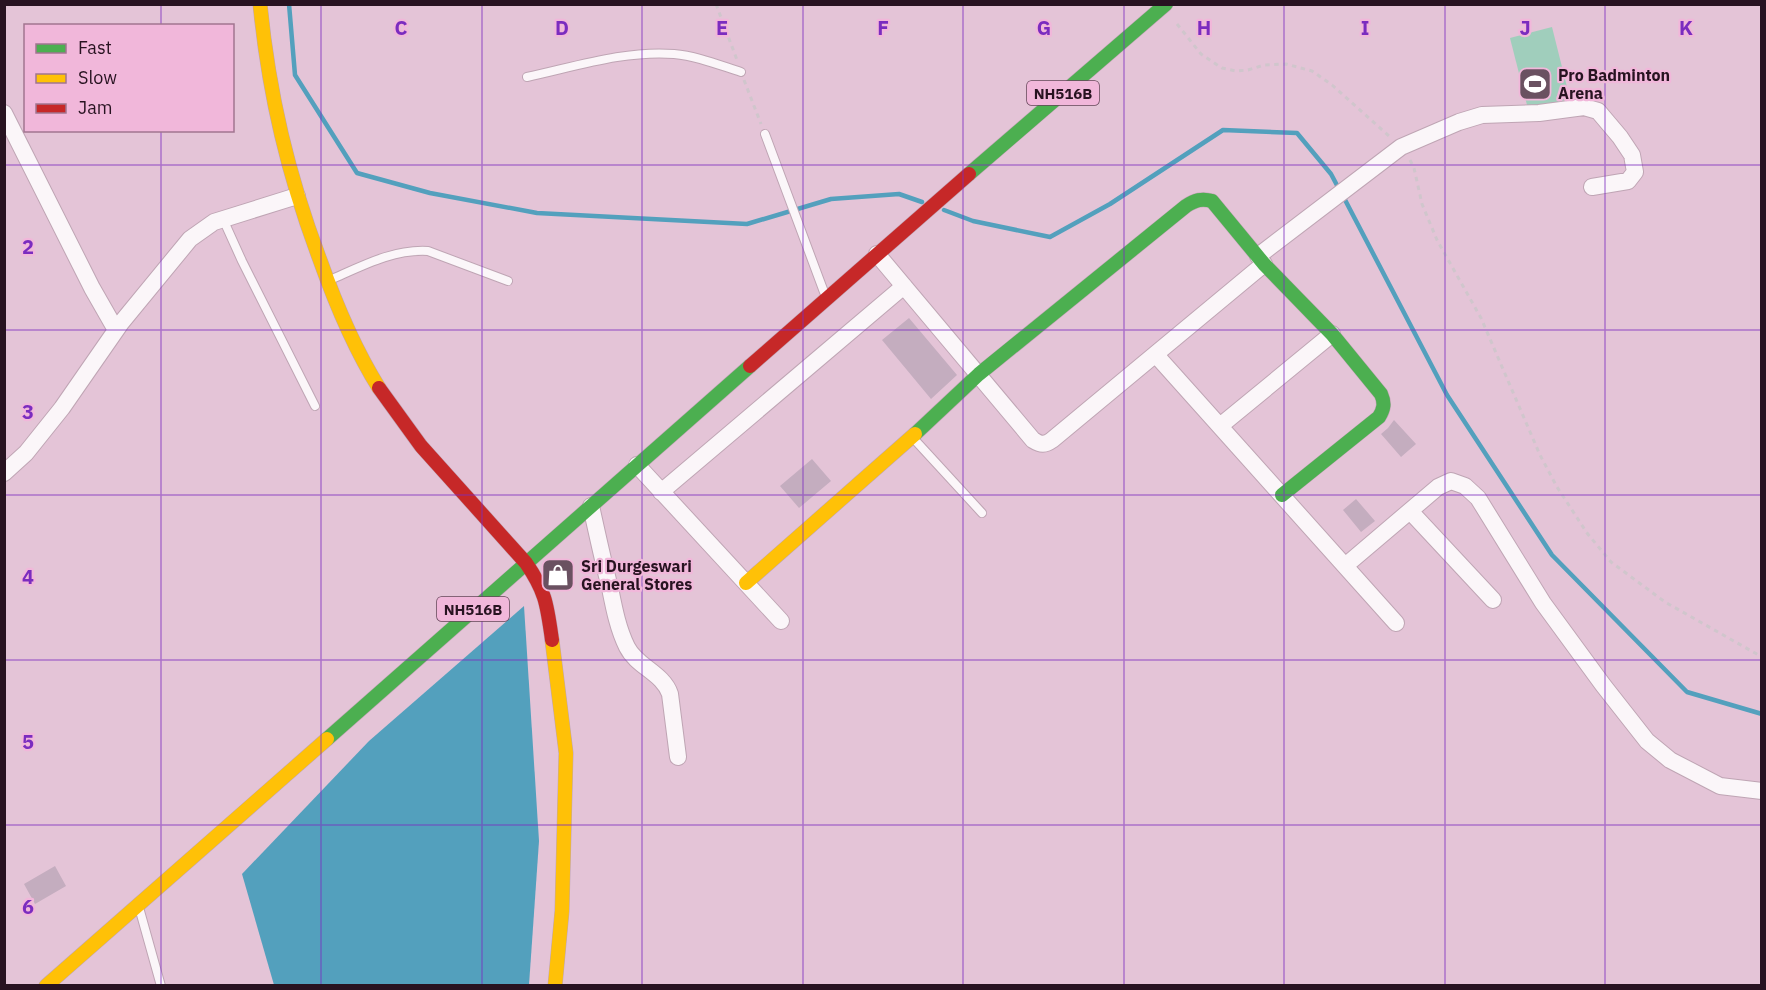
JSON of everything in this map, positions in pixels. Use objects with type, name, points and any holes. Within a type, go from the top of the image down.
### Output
[{"type":"main road","points":[[260,4],[263,39],[278,123],[297,196],[354,346],[389,403],[425,450],[526,563],[539,582],[547,604],[566,753],[565,842],[555,986]]},
{"type":"main road","name":"NH516B","points":[[46,986],[877,254],[1164,6]]},
{"type":"main road","points":[[746,583],[979,374],[1194,200],[1203,198],[1212,201],[1261,260],[1332,334],[1381,394],[1385,403],[1379,417],[1282,495]]},
{"type":"street","points":[[877,254],[1033,440],[1039,444],[1046,444],[1156,355],[1261,260],[1401,147],[1482,115],[1539,113],[1584,107],[1598,111],[1620,137],[1632,155],[1635,172],[1628,181],[1592,187]]},
{"type":"street","points":[[4,113],[92,288],[116,330]]},
{"type":"street","points":[[4,473],[26,453],[62,408],[116,330],[190,239],[201,230],[223,219],[297,196]]},
{"type":"street","points":[[661,492],[904,286]]},
{"type":"street","points":[[1220,426],[1332,334]]},
{"type":"street","points":[[1156,355],[1396,623]]},
{"type":"street","points":[[637,465],[781,621]]},
{"type":"street","points":[[1345,566],[1438,487],[1451,481],[1465,486],[1478,498],[1543,603],[1603,686],[1647,741],[1670,760],[1720,786],[1761,791]]},
{"type":"street","points":[[591,506],[617,619],[627,647],[635,658],[668,687],[678,757]]},
{"type":"street","points":[[1410,511],[1493,600]]},
{"type":"lane","points":[[526,77],[603,60],[643,54],[675,54],[741,72]]},
{"type":"lane","points":[[765,134],[827,298]]},
{"type":"lane","points":[[223,219],[315,406]]},
{"type":"lane","points":[[328,282],[369,262],[398,252],[416,250],[428,251],[508,281]]},
{"type":"lane","points":[[912,436],[982,513]]},
{"type":"lane","points":[[138,904],[161,986]]},
{"type":"path","points":[[1164,6],[1201,54],[1222,68],[1248,70],[1264,65],[1286,64],[1312,71],[1332,85],[1401,147],[1414,168],[1422,204],[1437,240],[1481,318],[1540,455],[1557,487],[1587,533],[1611,562],[1665,602],[1761,657]]},
{"type":"green space","points":[[1552,27],[1570,99],[1528,109],[1510,38]]},
{"type":"water","points":[[524,606],[539,841],[529,985],[274,985],[242,874],[369,741]]},
{"type":"building","points":[[909,318],[957,375],[931,399],[882,340]]},
{"type":"building","points":[[1394,420],[1416,444],[1401,457],[1381,434]]},
{"type":"building","points":[[812,459],[831,481],[799,508],[780,486]]},
{"type":"building","points":[[1356,499],[1375,521],[1361,532],[1343,510]]},
{"type":"building","points":[[55,866],[66,886],[35,904],[24,884]]},
{"type":"waterway","points":[[289,4],[295,75],[357,173],[430,193],[537,213],[747,224],[831,199],[899,194],[922,202]]},
{"type":"waterway","points":[[944,210],[973,221],[1050,237],[1110,204],[1223,130],[1297,133],[1331,174],[1339,189]]},
{"type":"waterway","points":[[1343,196],[1447,395],[1552,555],[1687,692],[1762,714]]},
{"type":"traffic: fast","points":[[969,174],[1166,4]]},
{"type":"traffic: fast","points":[[915,434],[979,374],[1186,206],[1199,200],[1208,200],[1212,201],[1264,264],[1332,334],[1381,394],[1383,400],[1383,409],[1379,417],[1282,495]]},
{"type":"traffic: fast","points":[[327,739],[750,366]]},
{"type":"traffic: slow","points":[[260,4],[281,134],[298,197],[339,310],[361,357],[379,388]]},
{"type":"traffic: slow","points":[[746,583],[915,434]]},
{"type":"traffic: slow","points":[[552,640],[566,753],[562,911],[555,986]]},
{"type":"traffic: slow","points":[[46,986],[327,739]]},
{"type":"traffic: jam","points":[[750,366],[969,174]]},
{"type":"traffic: jam","points":[[379,388],[421,446],[526,563],[545,599],[552,640]]},
{"type":"place","name":"Pro Badminton Arena","points":[[1535,84]]},
{"type":"place","name":"Sri Durgeswari General Stores","points":[[558,575]]}]
